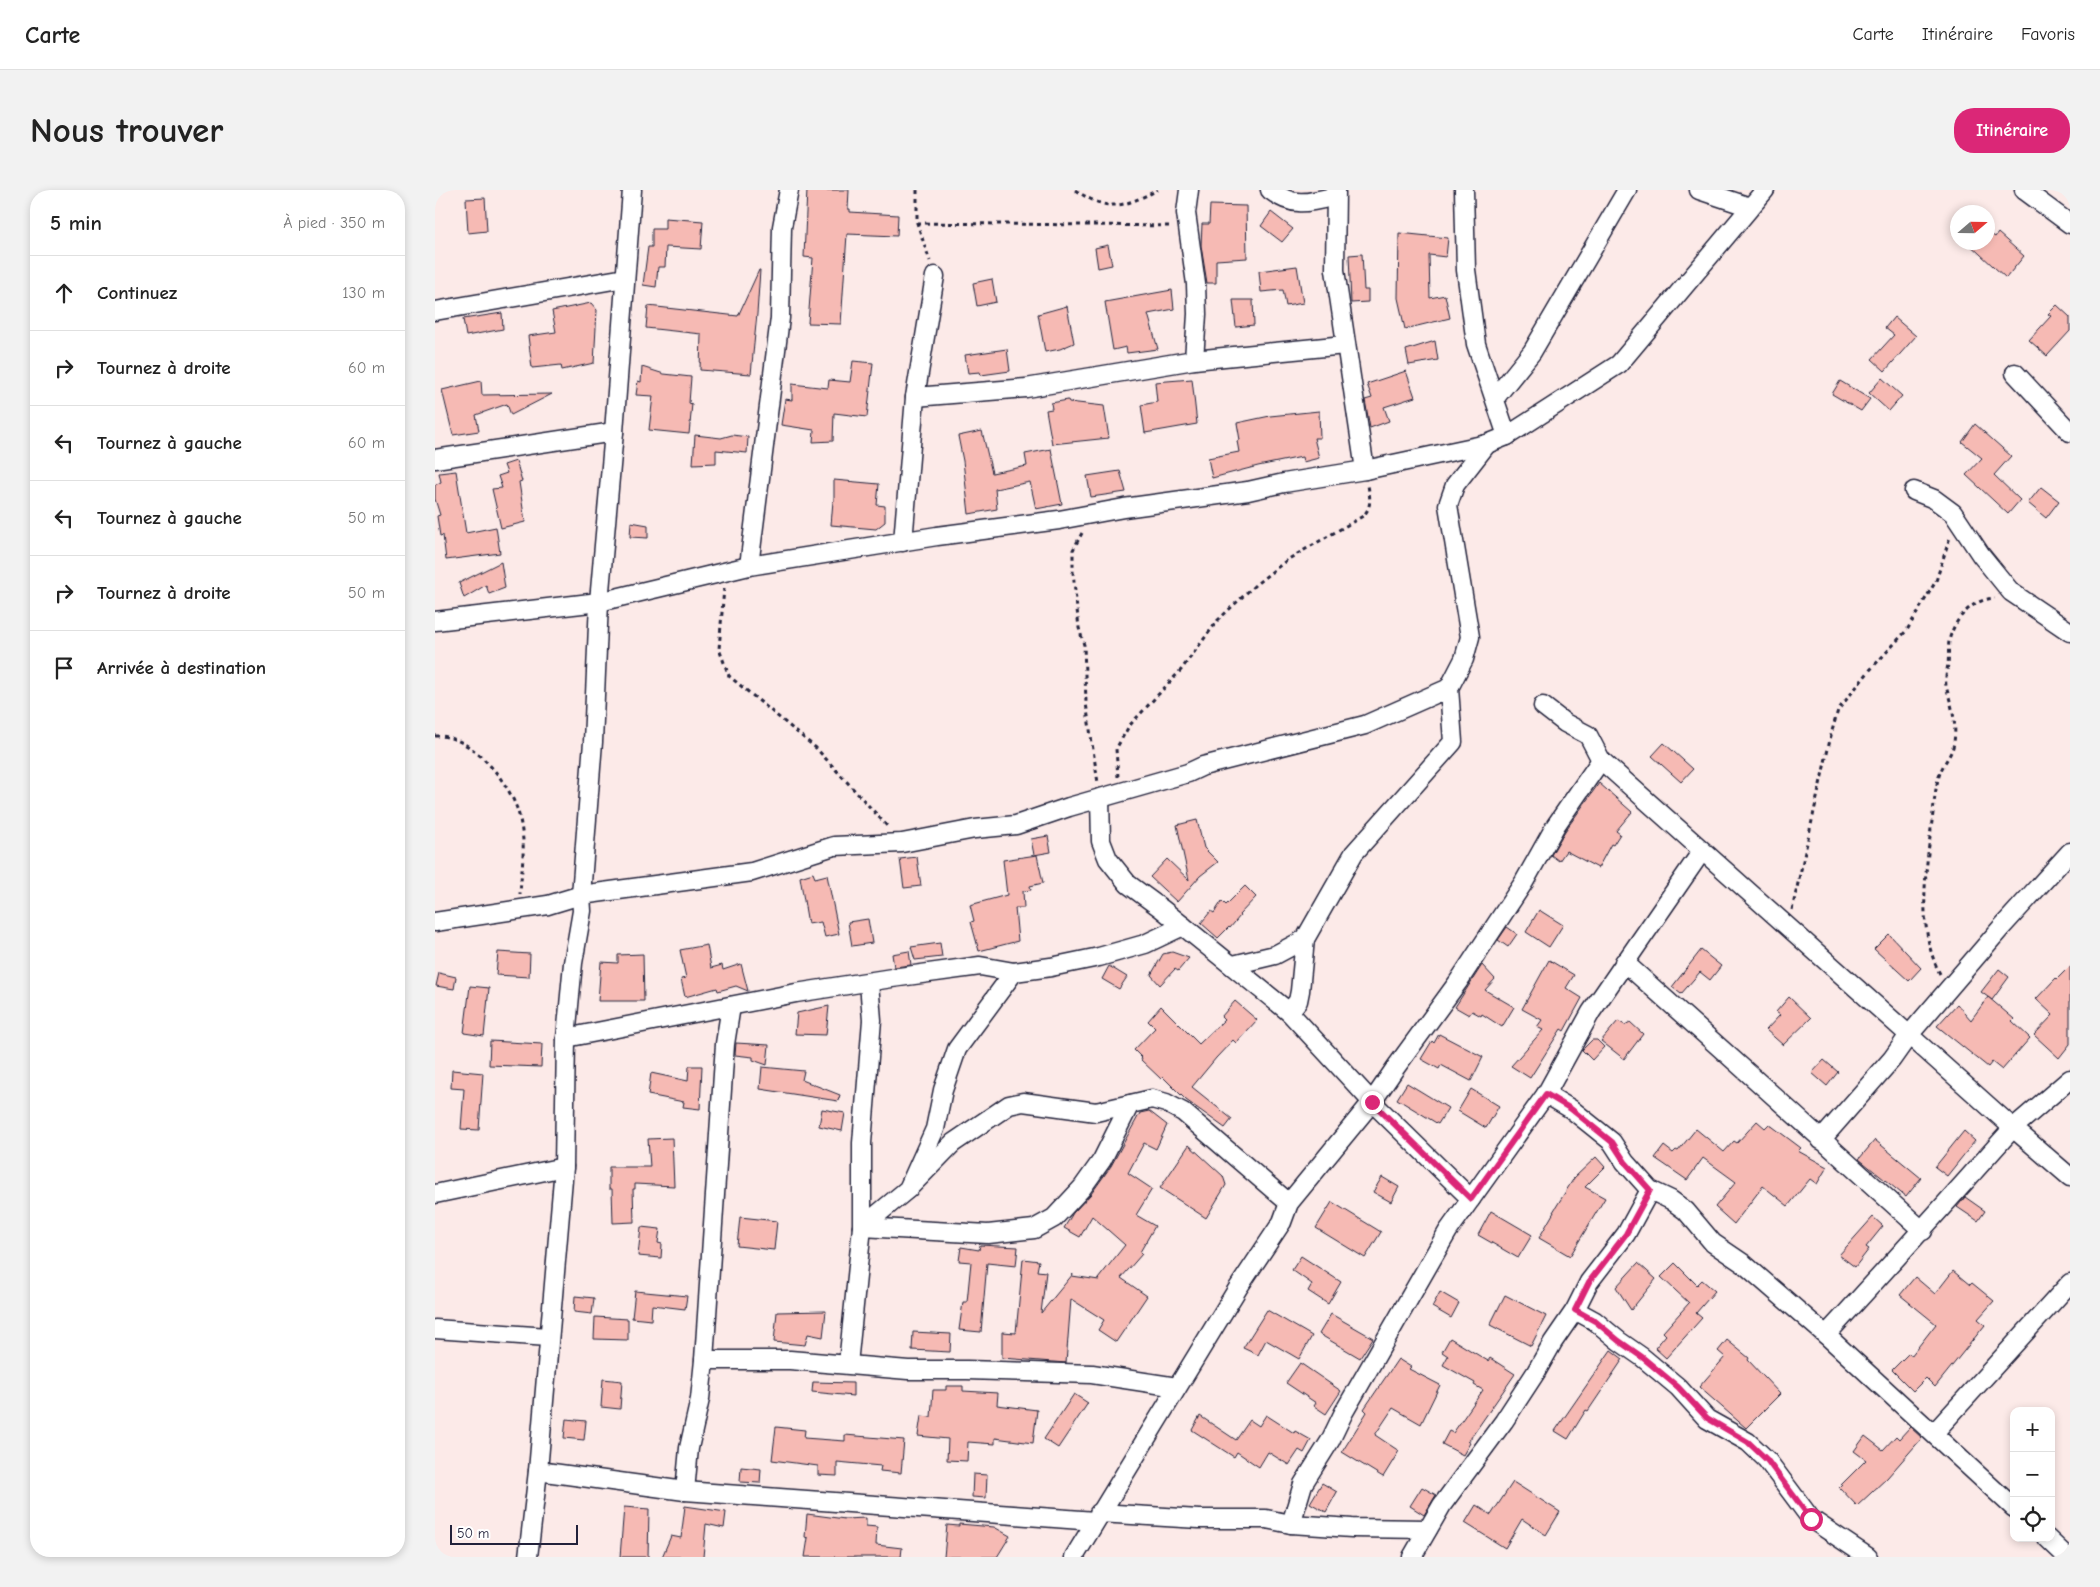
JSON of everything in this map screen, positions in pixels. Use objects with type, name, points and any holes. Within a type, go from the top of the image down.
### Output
[{"type":"street","points":[[528,1557],[538,1471],[564,1167],[566,1038],[573,963],[581,911],[593,742],[599,602],[615,432],[632,190]]},
{"type":"street","points":[[749,566],[780,318],[782,227],[789,190]]},
{"type":"street","points":[[1189,190],[1186,213],[1196,284],[1197,314],[1194,360]]},
{"type":"street","points":[[1270,190],[1281,199],[1304,204],[1336,193],[1335,270],[1345,345],[1359,416],[1365,470]]},
{"type":"street","points":[[1464,190],[1466,270],[1476,344],[1507,436]]},
{"type":"street","points":[[1495,398],[1532,352],[1627,190]]},
{"type":"street","points":[[1699,190],[1750,208]]},
{"type":"street","points":[[435,622],[599,602],[749,566],[1248,491],[1284,483],[1365,470],[1487,444],[1507,436],[1619,364],[1765,190]]},
{"type":"street","points":[[2025,190],[2070,224]]},
{"type":"street","points":[[903,542],[915,397],[935,276]]},
{"type":"street","points":[[435,311],[625,278]]},
{"type":"street","points":[[915,397],[1026,388],[1194,360],[1345,345]]},
{"type":"street","points":[[2015,373],[2070,432]]},
{"type":"street","points":[[435,459],[615,432]]},
{"type":"street","points":[[1289,1012],[1298,1001],[1301,991],[1305,938],[1354,853],[1453,742],[1449,688],[1464,659],[1470,637],[1447,505],[1455,485],[1487,444]]},
{"type":"street","points":[[1913,491],[1934,499],[1953,513],[1981,555],[2015,596],[2070,632]]},
{"type":"street","points":[[435,922],[548,905],[581,894],[752,872],[834,846],[902,843],[975,829],[1016,825],[1100,798],[1188,773],[1203,766],[1365,725],[1449,688]]},
{"type":"street","points":[[1543,706],[1565,722],[1588,735],[1601,760],[2070,1177]]},
{"type":"street","points":[[1074,1557],[1177,1387],[1283,1222],[1289,1203],[1372,1102],[1503,914],[1524,882],[1556,825],[1601,760]]},
{"type":"street","points":[[1100,798],[1101,841],[1108,859],[1128,884],[1233,965],[1289,1012],[1372,1102],[1471,1199]]},
{"type":"street","points":[[1291,1524],[1303,1484],[1330,1441],[1344,1412],[1448,1231],[1546,1094],[1591,1012],[1702,851]]},
{"type":"street","points":[[1821,1140],[1892,1059],[1909,1035],[2070,852]]},
{"type":"street","points":[[566,1038],[796,993],[869,982],[979,966],[1015,972],[1051,967],[1099,957],[1145,944],[1183,926]]},
{"type":"street","points":[[1233,965],[1275,955],[1305,938]]},
{"type":"street","points":[[1624,962],[1923,1230]]},
{"type":"street","points":[[908,1189],[935,1129],[943,1090],[957,1049],[1015,972]]},
{"type":"street","points":[[848,1364],[862,1227],[862,1143],[873,1020],[869,982]]},
{"type":"street","points":[[685,1491],[689,1448],[700,1399],[704,1360],[725,1044],[731,1006]]},
{"type":"street","points":[[1826,1335],[1923,1230],[2013,1128],[2070,1079]]},
{"type":"street","points":[[1546,1094],[1571,1109],[1612,1142],[1625,1162],[1650,1190],[1671,1200],[1686,1211],[1713,1243],[1744,1264],[1826,1335],[2010,1504]]},
{"type":"street","points":[[862,1227],[908,1189],[953,1143],[1009,1105],[1023,1102],[1096,1112],[1152,1099],[1166,1103],[1183,1112],[1289,1203]]},
{"type":"street","points":[[862,1227],[988,1234],[1034,1229],[1054,1218],[1082,1188],[1102,1160],[1130,1104]]},
{"type":"street","points":[[435,1194],[564,1167]]},
{"type":"street","points":[[1412,1557],[1459,1482],[1504,1421],[1536,1372],[1553,1342],[1575,1310],[1589,1282],[1626,1234],[1650,1190]]},
{"type":"street","points":[[1934,1433],[2070,1284]]},
{"type":"street","points":[[1575,1310],[1595,1321],[1642,1357],[1678,1387],[1707,1418],[1748,1442],[1767,1460],[1811,1519],[1868,1557]]},
{"type":"street","points":[[435,1329],[548,1337]]},
{"type":"street","points":[[704,1360],[790,1360],[909,1370],[1092,1374],[1177,1387]]},
{"type":"street","points":[[538,1471],[685,1491],[1097,1517],[1266,1519],[1291,1524],[1352,1528],[1428,1529]]},
{"type":"street","points":[[2051,1542],[2067,1557]]},
{"type":"path","points":[[917,190],[917,223],[935,276]]},
{"type":"path","points":[[1075,190],[1093,201],[1117,206],[1158,190]]},
{"type":"path","points":[[917,223],[1187,226]]},
{"type":"path","points":[[1119,793],[1116,750],[1129,726],[1181,670],[1218,620],[1255,584],[1287,560],[1363,516],[1369,510],[1370,500],[1365,470]]},
{"type":"path","points":[[1100,798],[1086,703],[1084,645],[1079,628],[1073,572],[1073,550],[1084,530],[1103,512]]},
{"type":"path","points":[[1788,928],[1831,731],[1838,710],[1870,670],[1907,630],[1936,581],[1953,529],[1953,513]]},
{"type":"path","points":[[723,572],[724,593],[719,649],[729,676],[816,748],[902,843]]},
{"type":"path","points":[[1948,990],[1937,969],[1929,945],[1925,914],[1927,855],[1940,772],[1954,742],[1955,716],[1946,681],[1949,642],[1955,624],[1965,612],[1977,603],[1987,598],[2015,596]]},
{"type":"path","points":[[435,736],[459,741],[477,752],[498,776],[516,806],[523,839],[519,909]]},
{"type":"building","points":[[807,190],[849,190],[848,209],[850,209],[850,212],[898,215],[897,236],[847,234],[841,324],[808,323],[813,258],[804,257]]},
{"type":"building","points":[[485,198],[487,231],[468,233],[466,199]]},
{"type":"building","points":[[1210,205],[1246,206],[1247,258],[1216,260],[1216,283],[1207,283],[1201,246],[1202,224],[1209,224]]},
{"type":"building","points":[[1271,212],[1293,229],[1282,242],[1261,226]]},
{"type":"building","points":[[665,218],[703,221],[701,249],[666,247],[665,267],[658,267],[656,287],[643,285],[648,247],[652,247],[652,229],[665,229]]},
{"type":"building","points":[[1399,233],[1448,238],[1446,257],[1429,255],[1430,298],[1445,295],[1450,318],[1405,329],[1398,298]]},
{"type":"building","points":[[1998,233],[2024,256],[2006,278],[1976,250],[1995,250],[1995,237]]},
{"type":"building","points":[[1108,245],[1112,265],[1098,268],[1095,248]]},
{"type":"building","points":[[1362,254],[1364,290],[1368,290],[1368,302],[1351,303],[1349,255]]},
{"type":"building","points":[[1297,266],[1303,303],[1286,306],[1283,290],[1261,292],[1259,271]]},
{"type":"building","points":[[759,270],[751,374],[700,370],[701,334],[646,328],[648,306],[738,316]]},
{"type":"building","points":[[992,279],[996,302],[977,306],[973,283]]},
{"type":"building","points":[[1172,290],[1174,309],[1148,314],[1158,349],[1127,353],[1126,347],[1113,350],[1105,302]]},
{"type":"building","points":[[1233,300],[1253,300],[1254,325],[1236,327]]},
{"type":"building","points":[[591,303],[597,310],[594,363],[562,370],[561,365],[532,368],[528,336],[556,332],[552,311]]},
{"type":"building","points":[[2057,305],[2070,317],[2070,331],[2047,356],[2029,340],[2051,316],[2048,314]]},
{"type":"building","points":[[1067,306],[1074,343],[1060,349],[1045,352],[1038,314]]},
{"type":"building","points":[[502,313],[503,329],[466,336],[463,319]]},
{"type":"building","points":[[1894,317],[1916,336],[1885,371],[1872,359],[1894,335],[1885,328]]},
{"type":"building","points":[[1435,341],[1438,360],[1409,365],[1406,350]]},
{"type":"building","points":[[1007,349],[1010,371],[981,375],[980,372],[968,373],[965,355]]},
{"type":"building","points":[[853,361],[873,363],[867,417],[834,413],[833,441],[813,442],[814,430],[781,425],[785,399],[792,400],[792,384],[828,388],[829,380],[850,382]]},
{"type":"building","points":[[642,367],[664,374],[691,377],[689,403],[692,404],[689,434],[649,430],[653,396],[636,395],[638,381],[641,382]]},
{"type":"building","points":[[1406,371],[1415,397],[1384,407],[1389,421],[1370,428],[1365,400],[1372,398],[1367,384]]},
{"type":"building","points":[[1882,378],[1902,396],[1889,411],[1869,393]]},
{"type":"building","points":[[1192,379],[1197,424],[1145,433],[1141,405],[1157,402],[1155,382]]},
{"type":"building","points":[[481,381],[482,395],[552,394],[511,415],[507,404],[476,415],[479,431],[453,435],[442,390]]},
{"type":"building","points":[[1840,381],[1870,399],[1861,411],[1832,394]]},
{"type":"building","points":[[1068,400],[1069,402],[1104,406],[1109,438],[1052,444],[1046,410],[1052,409],[1051,403]]},
{"type":"building","points":[[1319,411],[1320,438],[1314,438],[1319,458],[1303,462],[1302,457],[1212,478],[1208,458],[1239,452],[1237,441],[1240,440],[1237,423],[1270,416]]},
{"type":"building","points":[[1975,424],[2011,456],[1994,475],[2020,500],[2008,514],[1966,475],[1982,458],[1962,442]]},
{"type":"building","points":[[982,431],[992,473],[1027,466],[1025,454],[1051,449],[1062,504],[1036,509],[1030,482],[995,489],[997,509],[969,514],[958,436]]},
{"type":"building","points":[[695,435],[721,438],[732,435],[748,437],[747,453],[716,450],[716,463],[693,464]]},
{"type":"building","points":[[516,461],[522,481],[519,482],[525,522],[501,528],[492,489],[502,488],[498,476],[507,473],[504,465]]},
{"type":"building","points":[[456,471],[466,533],[496,527],[500,553],[446,560],[443,535],[440,536],[437,516],[440,515],[435,499],[435,485],[441,482],[439,473]]},
{"type":"building","points":[[1120,471],[1126,492],[1091,497],[1087,476]]},
{"type":"building","points":[[834,480],[879,484],[877,505],[885,506],[885,522],[876,529],[831,525]]},
{"type":"building","points":[[2041,487],[2059,501],[2046,518],[2028,503]]},
{"type":"building","points":[[631,522],[648,525],[648,538],[630,537]]},
{"type":"building","points":[[501,562],[505,588],[489,594],[486,585],[464,598],[459,583]]},
{"type":"building","points":[[1664,743],[1693,769],[1681,782],[1652,756]]},
{"type":"building","points":[[1599,783],[1632,812],[1616,831],[1620,834],[1613,845],[1611,844],[1598,868],[1566,851],[1559,861],[1551,855],[1565,831]]},
{"type":"building","points":[[1197,820],[1204,848],[1218,862],[1200,876],[1177,902],[1150,877],[1167,859],[1189,880],[1177,825]]},
{"type":"building","points":[[1048,836],[1051,852],[1034,855],[1031,839]]},
{"type":"building","points":[[1037,855],[1043,883],[1030,886],[1031,890],[1023,891],[1024,908],[1015,908],[1018,941],[979,951],[971,922],[974,921],[970,905],[1007,895],[1003,860]]},
{"type":"building","points":[[917,857],[921,886],[904,888],[900,859]]},
{"type":"building","points":[[813,873],[815,878],[827,875],[839,934],[825,937],[821,922],[808,924],[800,877]]},
{"type":"building","points":[[1245,886],[1256,897],[1230,928],[1218,938],[1201,923],[1211,911],[1214,913],[1222,901],[1226,905]]},
{"type":"building","points":[[1539,910],[1563,925],[1549,947],[1526,932]]},
{"type":"building","points":[[868,919],[872,943],[852,946],[848,922]]},
{"type":"building","points":[[1507,927],[1517,934],[1508,947],[1498,940]]},
{"type":"building","points":[[1889,934],[1921,968],[1909,981],[1874,949]]},
{"type":"building","points":[[940,943],[942,957],[915,960],[911,947]]},
{"type":"building","points":[[707,945],[711,968],[722,965],[723,970],[741,964],[748,991],[736,986],[718,991],[717,988],[685,997],[681,979],[686,978],[680,950]]},
{"type":"building","points":[[1701,950],[1721,966],[1710,980],[1700,972],[1681,994],[1672,987]]},
{"type":"building","points":[[909,951],[911,965],[894,967],[892,954]]},
{"type":"building","points":[[498,952],[530,954],[529,977],[496,975]]},
{"type":"building","points":[[1172,952],[1189,958],[1178,971],[1175,969],[1160,985],[1151,975],[1163,954]]},
{"type":"building","points":[[643,954],[644,1001],[598,1001],[601,962],[618,963],[618,955]]},
{"type":"building","points":[[1549,960],[1574,975],[1566,988],[1582,998],[1564,1031],[1561,1029],[1530,1078],[1511,1066],[1543,1030],[1537,1027],[1542,1020],[1522,1009]]},
{"type":"building","points":[[1482,965],[1495,979],[1485,990],[1514,1007],[1502,1027],[1482,1014],[1481,1016],[1472,1011],[1469,1015],[1455,1007]]},
{"type":"building","points":[[1109,966],[1127,977],[1119,989],[1102,979]]},
{"type":"building","points":[[2070,966],[2070,1044],[2059,1058],[2034,1035],[2053,1015],[2036,999]]},
{"type":"building","points":[[1999,969],[2009,977],[1992,1000],[1981,992]]},
{"type":"building","points":[[439,973],[456,977],[454,989],[436,986]]},
{"type":"building","points":[[470,986],[489,988],[484,1036],[464,1033]]},
{"type":"building","points":[[1789,997],[1811,1018],[1783,1045],[1766,1030],[1780,1015],[1776,1012]]},
{"type":"building","points":[[1988,997],[2014,1019],[2012,1021],[2030,1038],[2002,1070],[1992,1062],[1988,1067],[1937,1026],[1957,1004],[1971,1020]]},
{"type":"building","points":[[1235,1001],[1257,1020],[1236,1043],[1233,1040],[1192,1087],[1232,1119],[1225,1128],[1186,1100],[1163,1077],[1161,1079],[1141,1060],[1142,1058],[1134,1050],[1155,1028],[1148,1021],[1161,1006],[1199,1044],[1224,1020],[1221,1017]]},
{"type":"building","points":[[829,1006],[826,1035],[795,1034],[797,1013]]},
{"type":"building","points":[[1618,1021],[1625,1025],[1630,1022],[1643,1034],[1624,1059],[1601,1041]]},
{"type":"building","points":[[1439,1034],[1483,1057],[1471,1081],[1441,1065],[1439,1069],[1421,1059],[1432,1041],[1434,1043]]},
{"type":"building","points":[[1592,1040],[1597,1040],[1604,1047],[1592,1060],[1582,1050]]},
{"type":"building","points":[[490,1041],[542,1044],[541,1067],[489,1065]]},
{"type":"building","points":[[736,1043],[769,1045],[767,1065],[753,1060],[753,1057],[735,1055]]},
{"type":"building","points":[[1824,1060],[1838,1072],[1827,1086],[1812,1073]]},
{"type":"building","points":[[689,1066],[702,1066],[700,1109],[683,1107],[684,1102],[648,1095],[651,1073],[688,1081]]},
{"type":"building","points":[[762,1067],[804,1071],[802,1080],[840,1095],[838,1101],[760,1089]]},
{"type":"building","points":[[452,1070],[483,1073],[479,1130],[461,1129],[464,1089],[451,1088]]},
{"type":"building","points":[[1407,1083],[1448,1108],[1438,1124],[1397,1099]]},
{"type":"building","points":[[1471,1089],[1499,1106],[1486,1128],[1458,1111]]},
{"type":"building","points":[[822,1109],[845,1113],[842,1131],[819,1126]]},
{"type":"building","points":[[1149,1111],[1167,1125],[1156,1149],[1144,1143],[1128,1173],[1152,1189],[1136,1215],[1155,1226],[1140,1252],[1142,1254],[1121,1278],[1147,1296],[1116,1342],[1098,1330],[1104,1320],[1071,1299],[1066,1363],[1002,1358],[1002,1332],[1016,1333],[1023,1259],[1039,1261],[1037,1271],[1046,1272],[1041,1313],[1073,1274],[1072,1276],[1099,1280],[1125,1245],[1092,1216],[1080,1237],[1064,1228],[1073,1213],[1091,1194],[1111,1166],[1140,1113]]},
{"type":"building","points":[[1757,1121],[1765,1128],[1769,1124],[1801,1148],[1798,1151],[1827,1167],[1817,1184],[1810,1179],[1788,1206],[1763,1186],[1734,1224],[1715,1207],[1736,1182],[1703,1158],[1687,1180],[1655,1158],[1664,1146],[1673,1153],[1676,1150],[1678,1151],[1696,1129],[1724,1152],[1734,1141],[1737,1143]]},
{"type":"building","points":[[1964,1131],[1975,1141],[1947,1176],[1935,1167]]},
{"type":"building","points":[[672,1138],[674,1186],[635,1184],[635,1189],[633,1189],[634,1222],[613,1223],[612,1189],[609,1189],[609,1167],[650,1167],[648,1139]]},
{"type":"building","points":[[1875,1140],[1921,1178],[1906,1197],[1859,1159]]},
{"type":"building","points":[[1189,1145],[1223,1176],[1226,1185],[1206,1218],[1160,1188]]},
{"type":"building","points":[[1596,1157],[1605,1167],[1585,1187],[1605,1198],[1570,1256],[1539,1238],[1574,1178]]},
{"type":"building","points":[[1382,1177],[1399,1187],[1391,1202],[1373,1192]]},
{"type":"building","points":[[1965,1197],[1985,1211],[1978,1221],[1957,1207]]},
{"type":"building","points":[[1332,1202],[1381,1232],[1365,1258],[1316,1228]]},
{"type":"building","points":[[1491,1211],[1532,1235],[1518,1258],[1478,1235]]},
{"type":"building","points":[[740,1217],[777,1221],[774,1250],[737,1246]]},
{"type":"building","points":[[1873,1217],[1883,1226],[1866,1247],[1869,1249],[1855,1267],[1839,1255]]},
{"type":"building","points":[[641,1227],[660,1229],[658,1243],[662,1244],[661,1258],[638,1256]]},
{"type":"building","points":[[980,1245],[1018,1247],[1016,1266],[987,1263],[981,1332],[959,1330],[963,1302],[967,1302],[971,1262],[959,1261],[961,1247],[979,1250]]},
{"type":"building","points":[[1301,1256],[1341,1282],[1328,1304],[1308,1291],[1312,1284],[1292,1270]]},
{"type":"building","points":[[1638,1263],[1656,1279],[1631,1310],[1616,1287]]},
{"type":"building","points":[[1675,1263],[1697,1285],[1702,1280],[1715,1291],[1696,1313],[1702,1318],[1666,1358],[1655,1348],[1666,1335],[1663,1332],[1689,1303],[1661,1277]]},
{"type":"building","points":[[1953,1271],[1970,1285],[1972,1283],[1994,1301],[1978,1319],[1985,1325],[1935,1387],[1926,1378],[1913,1391],[1892,1370],[1909,1353],[1911,1356],[1936,1324],[1900,1295],[1915,1277],[1935,1294]]},
{"type":"building","points":[[635,1291],[687,1296],[685,1309],[652,1305],[651,1320],[632,1318]]},
{"type":"building","points":[[1440,1292],[1459,1303],[1451,1318],[1432,1307]]},
{"type":"building","points":[[1505,1295],[1546,1316],[1531,1346],[1490,1325]]},
{"type":"building","points":[[575,1296],[594,1298],[592,1314],[574,1312]]},
{"type":"building","points":[[1267,1310],[1312,1336],[1299,1359],[1266,1340],[1258,1355],[1243,1348]]},
{"type":"building","points":[[826,1311],[823,1337],[808,1334],[805,1345],[774,1342],[777,1312]]},
{"type":"building","points":[[1331,1314],[1373,1338],[1360,1358],[1319,1334]]},
{"type":"building","points":[[595,1317],[628,1319],[628,1340],[594,1339]]},
{"type":"building","points":[[913,1332],[951,1334],[950,1352],[912,1350]]},
{"type":"building","points":[[1450,1338],[1488,1361],[1490,1358],[1515,1374],[1468,1442],[1470,1443],[1463,1455],[1442,1444],[1449,1431],[1453,1433],[1483,1390],[1474,1385],[1475,1383],[1443,1365],[1448,1356],[1442,1352]]},
{"type":"building","points":[[1727,1340],[1749,1358],[1748,1360],[1780,1394],[1746,1428],[1699,1387],[1725,1357],[1718,1351]]},
{"type":"building","points":[[1611,1350],[1623,1359],[1588,1411],[1586,1410],[1568,1439],[1555,1431]]},
{"type":"building","points":[[1398,1359],[1411,1367],[1409,1369],[1440,1385],[1421,1424],[1393,1408],[1375,1435],[1399,1451],[1383,1477],[1342,1452],[1367,1412],[1364,1409]]},
{"type":"building","points":[[1300,1363],[1341,1391],[1326,1414],[1314,1406],[1316,1403],[1286,1383]]},
{"type":"building","points":[[603,1379],[622,1381],[620,1409],[601,1407]]},
{"type":"building","points":[[813,1382],[853,1383],[853,1396],[812,1392]]},
{"type":"building","points":[[946,1386],[963,1386],[963,1391],[998,1393],[997,1405],[1037,1410],[1033,1443],[995,1438],[995,1444],[968,1442],[967,1461],[947,1460],[948,1439],[918,1436],[921,1416],[931,1417],[933,1390],[946,1390]]},
{"type":"building","points":[[1074,1394],[1088,1403],[1058,1448],[1044,1439]]},
{"type":"building","points":[[1266,1415],[1294,1433],[1295,1431],[1311,1440],[1304,1453],[1299,1450],[1289,1465],[1268,1452],[1259,1467],[1237,1452],[1234,1457],[1192,1430],[1200,1416],[1236,1440],[1250,1420],[1259,1426]]},
{"type":"building","points":[[566,1419],[586,1421],[584,1440],[564,1438]]},
{"type":"building","points":[[776,1427],[805,1430],[804,1438],[845,1441],[845,1435],[904,1440],[901,1473],[880,1471],[881,1466],[837,1462],[837,1476],[818,1475],[818,1466],[772,1460]]},
{"type":"building","points":[[1910,1427],[1922,1438],[1887,1478],[1857,1506],[1839,1487],[1866,1460],[1854,1451],[1865,1436],[1883,1450],[1896,1436],[1899,1439]]},
{"type":"building","points":[[741,1467],[761,1469],[760,1483],[740,1482]]},
{"type":"building","points":[[973,1474],[987,1475],[986,1498],[972,1497]]},
{"type":"building","points":[[1513,1482],[1560,1512],[1546,1535],[1522,1519],[1505,1548],[1465,1523],[1476,1505],[1491,1515]]},
{"type":"building","points":[[1322,1483],[1337,1492],[1326,1512],[1310,1503]]},
{"type":"building","points":[[1422,1487],[1436,1495],[1424,1515],[1410,1506]]},
{"type":"building","points":[[685,1506],[726,1512],[724,1528],[706,1524],[703,1557],[662,1557],[671,1536],[681,1538]]},
{"type":"building","points":[[624,1507],[649,1509],[648,1557],[620,1557]]},
{"type":"building","points":[[807,1514],[845,1519],[866,1518],[866,1526],[877,1527],[876,1545],[902,1548],[901,1557],[805,1557],[808,1538],[805,1537]]},
{"type":"building","points":[[959,1524],[994,1527],[1010,1536],[997,1557],[944,1557],[947,1525],[959,1526]]},
{"type":"route","points":[[1372,1102],[1471,1199],[1546,1094],[1571,1109],[1612,1142],[1625,1162],[1650,1190],[1626,1234],[1589,1282],[1575,1310],[1595,1321],[1642,1357],[1678,1387],[1707,1418],[1748,1442],[1767,1460],[1811,1519]]}]
